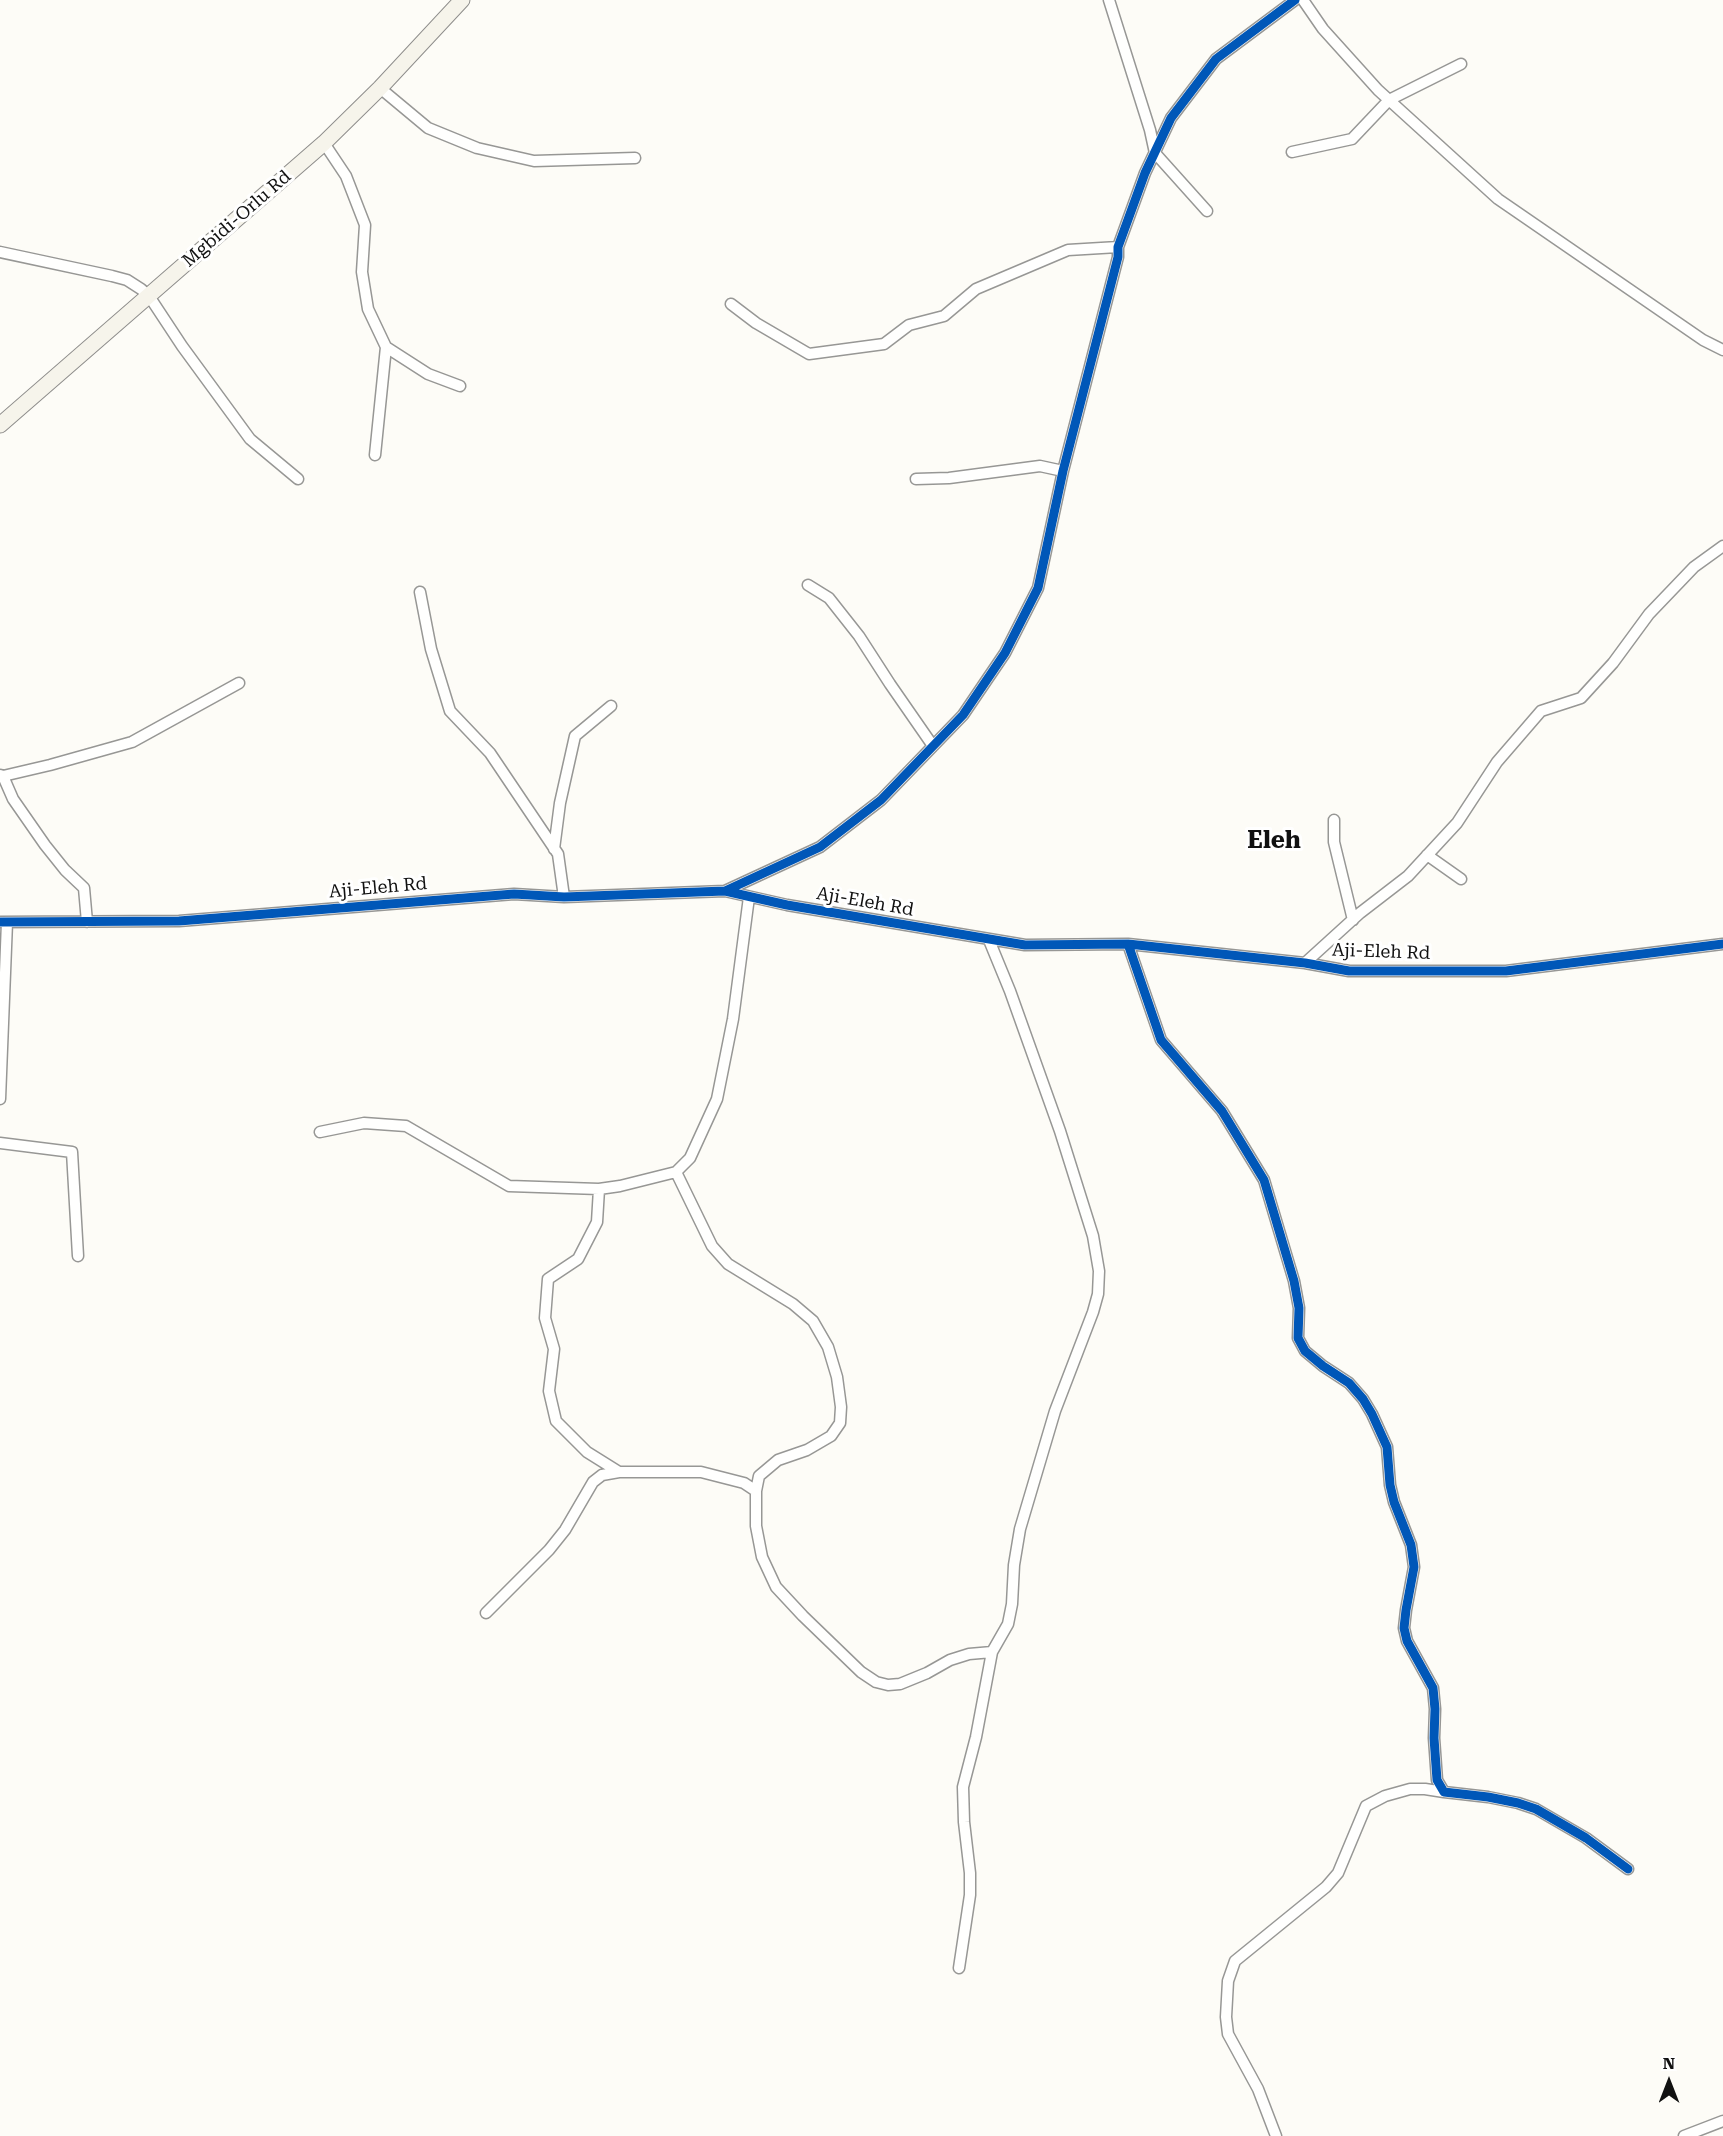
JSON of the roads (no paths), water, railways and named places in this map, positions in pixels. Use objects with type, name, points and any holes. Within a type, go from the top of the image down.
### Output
[{"type":"main road","name":"Mgbidi-Orlu Rd","points":[[0,426],[324,143],[380,88],[462,0]]},
{"type":"street","points":[[1109,0],[1150,130],[1155,153],[1208,211]]},
{"type":"street","points":[[725,891],[820,847],[881,800],[963,715],[1005,653],[1038,588],[1063,471],[1118,257],[1118,247],[1145,173],[1171,118],[1216,59],[1295,0]]},
{"type":"street","points":[[1303,0],[1323,29],[1389,100],[1498,199],[1703,340],[1723,351]]},
{"type":"street","points":[[1292,152],[1352,139],[1389,100],[1461,64]]},
{"type":"street","points":[[380,88],[428,128],[477,148],[534,161],[635,158]]},
{"type":"street","points":[[324,143],[346,176],[364,225],[362,272],[368,309],[386,347],[375,454]]},
{"type":"street","points":[[732,304],[756,323],[809,354],[884,344],[909,325],[944,316],[976,289],[1068,250],[1118,247]]},
{"type":"street","points":[[0,252],[127,280],[149,296],[182,346],[250,439],[298,479]]},
{"type":"street","points":[[386,347],[428,374],[460,386]]},
{"type":"street","points":[[916,479],[949,478],[1040,466],[1063,471]]},
{"type":"street","points":[[1305,963],[1353,920],[1408,876],[1457,823],[1497,762],[1541,711],[1581,698],[1614,663],[1649,614],[1694,567],[1723,546]]},
{"type":"street","points":[[808,585],[829,598],[847,621],[933,746]]},
{"type":"street","points":[[420,592],[430,649],[450,711],[490,753],[558,854],[564,897]]},
{"type":"street","points":[[87,922],[84,888],[65,870],[45,845],[1,775],[132,742],[239,683]]},
{"type":"street","points":[[554,849],[560,803],[575,736],[611,706]]},
{"type":"street","points":[[1334,820],[1334,842],[1353,920]]},
{"type":"street","points":[[1427,855],[1461,879]]},
{"type":"street","name":"Aji-Eleh Rd","points":[[4,922],[179,921],[514,894],[564,897],[725,891],[787,905],[1025,945],[1128,944],[1305,963],[1349,971],[1506,971],[1723,944]]},
{"type":"street","points":[[320,1132],[364,1123],[406,1126],[510,1186],[599,1189],[676,1172],[690,1158],[717,1099],[733,1019],[749,897]]},
{"type":"street","points":[[0,1099],[4,922]]},
{"type":"street","points":[[960,1968],[970,1895],[963,1787],[976,1737],[992,1652],[1008,1624],[1020,1529],[1055,1411],[1093,1312],[1098,1294],[1099,1271],[1093,1236],[1060,1131],[1010,991],[989,940]]},
{"type":"street","points":[[1128,944],[1161,1040],[1222,1111],[1264,1180],[1294,1281],[1299,1308],[1298,1338],[1305,1351],[1348,1383],[1363,1399],[1387,1447],[1390,1485],[1394,1502],[1411,1545],[1414,1566],[1404,1628],[1407,1641],[1433,1688],[1437,1780],[1444,1792]]},
{"type":"street","points":[[0,1143],[72,1152],[78,1256]]},
{"type":"street","points":[[676,1172],[712,1246],[728,1264],[793,1304],[813,1321],[828,1347],[837,1377],[841,1407],[840,1423],[831,1436],[807,1450],[778,1460],[759,1476],[756,1491],[756,1526],[762,1557],[776,1587],[835,1648],[861,1672],[876,1682],[888,1685],[900,1684],[950,1660],[969,1654],[992,1652]]},
{"type":"street","points":[[599,1189],[597,1222],[578,1259],[548,1279],[545,1318],[554,1349],[549,1391],[556,1421],[587,1452],[619,1472]]},
{"type":"street","points":[[486,1613],[549,1550],[565,1530],[593,1482],[602,1475],[619,1472],[701,1472],[744,1483],[756,1491]]},
{"type":"street","points":[[1276,2136],[1258,2089],[1228,2034],[1228,1981],[1235,1961],[1326,1887],[1338,1873],[1366,1806],[1385,1796],[1410,1789],[1470,1794],[1518,1803],[1536,1809],[1586,1838],[1628,1869]]},
{"type":"street","points":[[1684,2136],[1723,2121]]},
{"type":"district","name":"Eleh","points":[[1274,841]]}]
